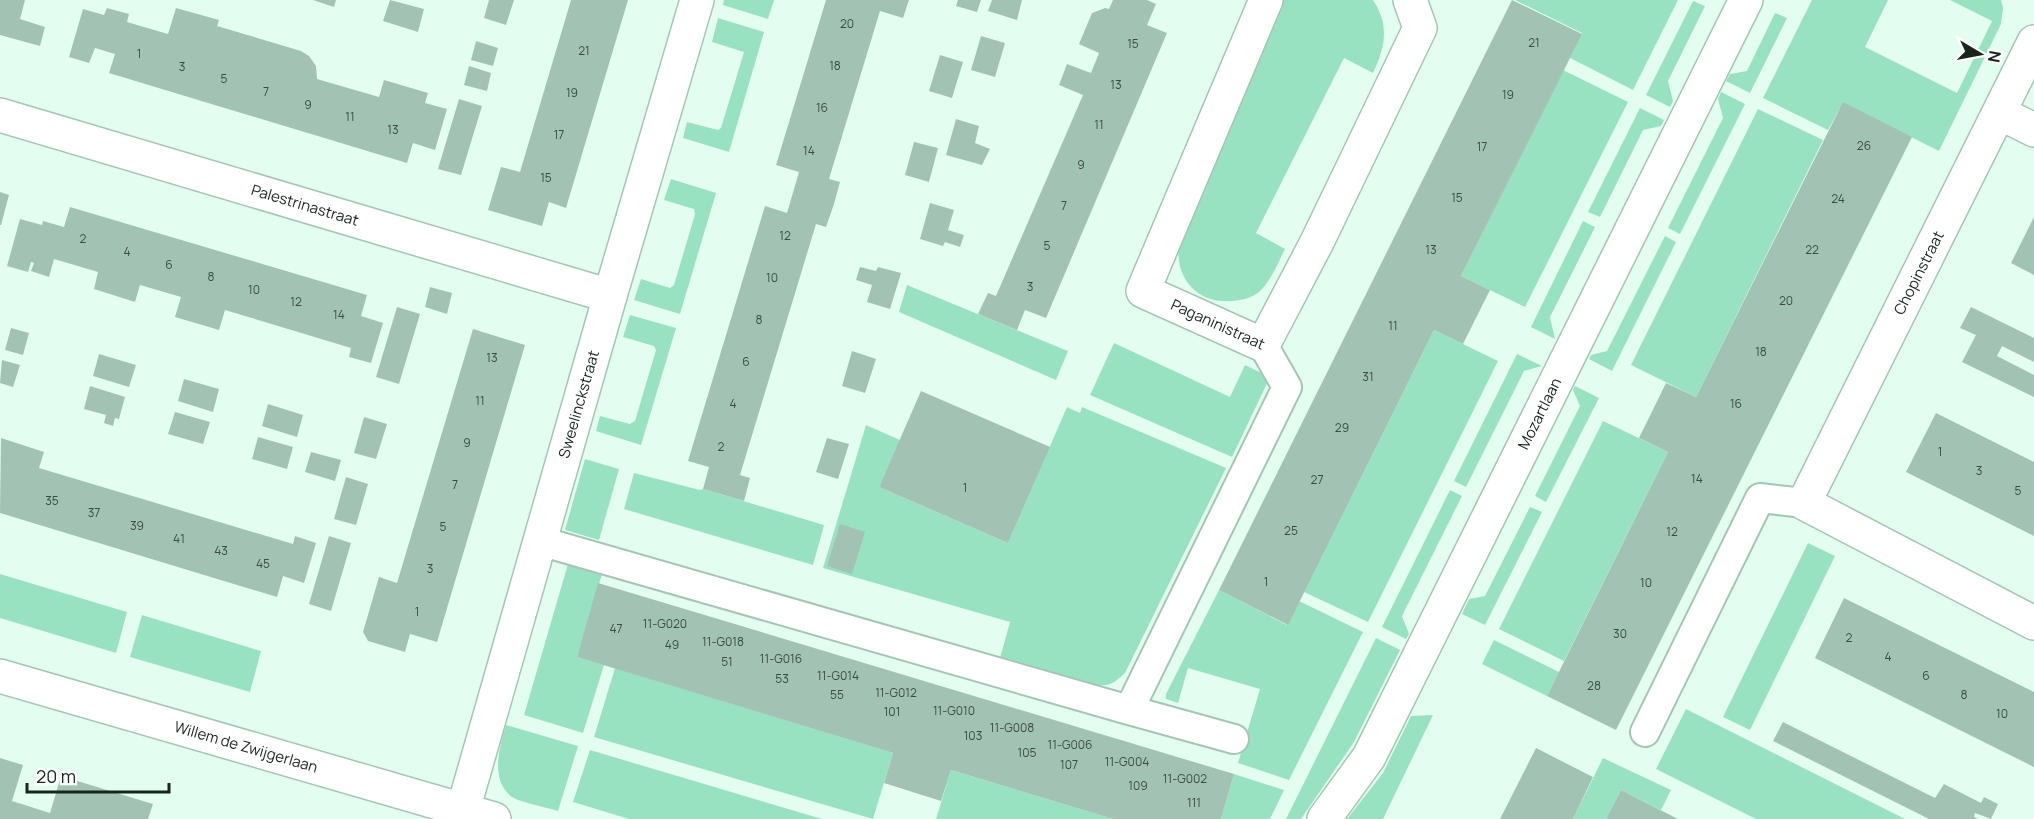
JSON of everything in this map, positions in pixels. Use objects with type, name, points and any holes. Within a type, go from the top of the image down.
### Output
[{"type":"street","name":"Sweelinckstraat","points":[[463,810],[697,0]]},
{"type":"street","name":"Paganinistraat","points":[[1266,0],[1143,291],[1263,345],[1317,242],[1420,28],[1410,0]]},
{"type":"street","name":"Mozartlaan","points":[[1324,819],[1369,758],[1746,0]]},
{"type":"street","name":"Chopinstraat","points":[[1804,503],[2034,42]]},
{"type":"street","points":[[2000,113],[2034,130]]},
{"type":"street","name":"Palestrinastraat","points":[[0,116],[610,296]]},
{"type":"street","points":[[1804,503],[2034,623]]},
{"type":"street","name":"Willem de Zwijgerlaan","points":[[0,676],[494,819]]},
{"type":"lane","points":[[1129,710],[1287,387],[1263,345]]},
{"type":"lane","points":[[1645,732],[1760,498],[1804,503]]},
{"type":"lane","points":[[540,542],[1234,739]]},
{"type":"green space","points":[[724,0],[774,0],[768,19],[723,5]]},
{"type":"green space","points":[[1281,0],[1373,0],[1384,27],[1383,46],[1373,73],[1344,58],[1256,233],[1285,249],[1271,277],[1253,296],[1236,301],[1220,301],[1198,293],[1183,276],[1178,253],[1180,240]]},
{"type":"green space","points":[[1515,0],[1678,0],[1633,90],[1570,58],[1582,33]]},
{"type":"green space","points":[[1812,0],[1888,0],[1865,47],[1957,93],[1992,21],[1950,0],[2001,0],[2003,8],[2001,24],[1939,151],[1843,103],[1828,130],[1763,98]]},
{"type":"green space","points":[[1693,1],[1705,6],[1668,81],[1673,101],[1670,107],[1646,95]]},
{"type":"green space","points":[[1775,13],[1787,18],[1750,93],[1726,81],[1730,74],[1747,71]]},
{"type":"green space","points":[[718,18],[764,32],[729,152],[683,138],[687,122],[718,130],[721,128],[744,52],[712,42]]},
{"type":"green space","points":[[1563,70],[1628,102],[1525,307],[1461,276]]},
{"type":"green space","points":[[1721,92],[1745,104],[1680,234],[1668,228],[1723,118],[1718,99]]},
{"type":"green space","points":[[1640,108],[1664,120],[1661,126],[1643,130],[1600,217],[1588,212]]},
{"type":"green space","points":[[1758,109],[1823,140],[1696,397],[1631,365]]},
{"type":"green space","points":[[671,179],[716,193],[680,314],[634,300],[641,279],[670,288],[674,285],[695,214],[694,209],[664,200]]},
{"type":"green space","points":[[1583,221],[1595,227],[1550,317],[1555,339],[1531,327]]},
{"type":"green space","points":[[1665,236],[1676,242],[1612,371],[1589,359],[1591,355],[1607,351]]},
{"type":"green space","points":[[907,285],[1068,351],[1056,380],[899,312]]},
{"type":"green space","points":[[630,315],[676,328],[641,445],[596,431],[600,416],[630,424],[635,421],[656,350],[654,346],[623,337]]},
{"type":"green space","points":[[1434,330],[1498,361],[1368,622],[1304,592]]},
{"type":"green space","points":[[1114,343],[1230,397],[1245,365],[1270,377],[1232,457],[1090,395]]},
{"type":"green space","points":[[1517,354],[1542,366],[1524,371],[1466,487],[1454,481]]},
{"type":"green space","points":[[1575,386],[1599,398],[1546,502],[1535,496],[1580,406],[1573,390]]},
{"type":"green space","points":[[1067,407],[1080,413],[1082,407],[1226,468],[1125,673],[1114,682],[1100,685],[1072,681],[1000,658],[1010,622],[823,568],[866,425],[900,440],[879,487],[1008,543]]},
{"type":"green space","points":[[1603,421],[1668,452],[1564,661],[1499,629]]},
{"type":"green space","points":[[585,459],[619,469],[599,540],[565,530]]},
{"type":"green space","points":[[634,473],[703,489],[824,525],[813,565],[624,509]]},
{"type":"green space","points":[[1450,490],[1462,496],[1402,616],[1409,634],[1406,639],[1382,627]]},
{"type":"green space","points":[[1530,507],[1542,512],[1485,625],[1462,614],[1469,599],[1485,596]]},
{"type":"green space","points":[[1808,543],[1835,556],[1750,730],[1723,717]]},
{"type":"green space","points":[[568,564],[602,574],[577,657],[604,665],[583,733],[524,715]]},
{"type":"green space","points":[[0,574],[127,612],[116,653],[0,618]]},
{"type":"green space","points":[[1219,590],[1287,625],[1299,601],[1363,632],[1289,780],[1238,763],[1260,689],[1188,668],[1178,703],[1166,699],[1166,694]]},
{"type":"green space","points":[[142,615],[261,651],[250,692],[130,657]]},
{"type":"green space","points":[[1376,638],[1400,650],[1354,742],[1301,819],[1286,819]]},
{"type":"green space","points":[[1494,640],[1559,672],[1547,696],[1482,664]]},
{"type":"green space","points":[[615,668],[893,753],[873,819],[594,737]]},
{"type":"green space","points":[[1686,709],[1905,819],[1756,819],[1656,769]]},
{"type":"green space","points":[[1433,715],[1383,819],[1347,819],[1383,773],[1411,716]]},
{"type":"green space","points":[[506,725],[578,746],[558,811],[516,799],[505,790],[498,772],[498,762]]},
{"type":"green space","points":[[590,750],[822,819],[629,819],[573,802]]},
{"type":"green space","points":[[1603,758],[1671,790],[1661,810],[1621,790],[1606,819],[1573,819]]},
{"type":"green space","points":[[951,770],[1113,819],[936,819]]},
{"type":"green space","points":[[1234,774],[1284,790],[1270,819],[1221,819]]},
{"type":"building","points":[[0,0],[25,0],[20,19],[45,27],[40,46],[0,35]]},
{"type":"building","points":[[313,0],[336,0],[334,7]]},
{"type":"building","points":[[390,0],[424,9],[418,32],[383,21]]},
{"type":"building","points":[[489,0],[514,0],[506,25],[484,18]]},
{"type":"building","points":[[571,0],[628,0],[566,208],[549,202],[542,226],[488,210],[501,167],[520,172]]},
{"type":"building","points":[[826,0],[909,0],[903,18],[880,11],[829,179],[840,182],[834,204],[826,227],[816,224],[740,475],[750,478],[744,501],[703,489],[709,467],[688,461],[765,206],[787,213],[799,172],[776,165]]},
{"type":"building","points":[[958,0],[981,0],[977,12],[956,6]]},
{"type":"building","points":[[992,0],[1022,0],[1017,20],[988,11]]},
{"type":"building","points":[[1113,0],[1147,0],[1156,4],[1147,25],[1167,33],[1046,318],[1025,310],[1017,330],[978,314],[988,293],[996,296],[1083,95],[1059,85],[1067,64],[1091,73],[1099,53],[1079,44],[1092,13],[1105,8],[1109,9]]},
{"type":"building","points":[[1512,0],[1582,34],[1461,276],[1490,290],[1463,344],[1434,330],[1288,625],[1219,590]]},
{"type":"building","points":[[107,8],[129,14],[127,22],[168,34],[176,8],[219,20],[217,26],[301,51],[309,56],[316,66],[317,79],[379,97],[384,80],[428,93],[425,103],[447,109],[435,150],[413,143],[407,163],[109,73],[115,54],[95,48],[89,63],[69,57],[83,9],[104,15]]},
{"type":"building","points":[[981,36],[1005,43],[995,77],[971,70]]},
{"type":"building","points":[[476,41],[498,48],[493,66],[471,60]]},
{"type":"building","points":[[940,55],[963,62],[952,98],[929,91]]},
{"type":"building","points":[[469,66],[491,73],[487,91],[464,85]]},
{"type":"building","points":[[459,99],[482,106],[461,175],[438,169]]},
{"type":"building","points":[[1843,102],[1912,137],[1616,730],[1547,696],[1668,452],[1639,438],[1666,383],[1696,397]]},
{"type":"building","points":[[956,119],[979,126],[975,143],[990,149],[982,165],[946,155]]},
{"type":"building","points":[[914,142],[938,148],[929,182],[905,175]]},
{"type":"building","points":[[0,192],[9,195],[1,225],[0,225]]},
{"type":"building","points":[[930,203],[954,210],[948,230],[964,235],[960,247],[945,242],[943,246],[920,239]]},
{"type":"building","points":[[70,207],[367,295],[361,316],[383,323],[371,363],[349,357],[351,348],[225,310],[219,330],[175,317],[181,297],[140,285],[135,302],[94,289],[98,272],[54,259],[49,277],[31,271],[34,263],[31,262],[28,272],[7,266],[20,219],[42,225],[43,221],[64,227]]},
{"type":"building","points":[[2034,217],[2034,275],[2011,263]]},
{"type":"building","points":[[860,267],[876,271],[878,267],[901,273],[890,309],[867,302],[872,285],[856,280]]},
{"type":"building","points":[[430,287],[452,293],[447,314],[425,307]]},
{"type":"building","points":[[397,307],[420,314],[399,384],[376,377]]},
{"type":"building","points":[[1971,307],[2034,338],[2034,362],[2002,346],[1997,356],[2034,375],[2034,397],[1962,362],[1976,335],[1960,328]]},
{"type":"building","points":[[11,328],[29,333],[23,355],[5,350]]},
{"type":"building","points":[[473,329],[525,345],[437,642],[410,634],[405,652],[368,641],[363,632],[379,577],[397,583]]},
{"type":"building","points":[[852,351],[876,359],[865,393],[842,386]]},
{"type":"building","points":[[99,354],[136,365],[129,387],[93,376]]},
{"type":"building","points":[[2,360],[20,365],[13,387],[0,383]]},
{"type":"building","points":[[184,379],[219,389],[213,412],[178,401]]},
{"type":"building","points":[[90,386],[125,397],[119,419],[115,418],[113,426],[104,423],[106,415],[84,409]]},
{"type":"building","points":[[921,391],[1050,447],[1008,543],[879,487]]},
{"type":"building","points":[[268,404],[303,415],[297,437],[262,426]]},
{"type":"building","points":[[175,412],[210,422],[203,444],[168,434]]},
{"type":"building","points":[[1936,413],[2034,462],[2034,536],[1906,472]]},
{"type":"building","points":[[364,417],[387,424],[376,459],[354,453]]},
{"type":"building","points":[[258,437],[293,447],[287,469],[252,459]]},
{"type":"building","points":[[1,438],[44,452],[39,468],[293,544],[295,536],[316,543],[304,583],[283,576],[277,597],[0,513]]},
{"type":"building","points":[[827,438],[849,444],[838,479],[816,472]]},
{"type":"building","points":[[311,452],[341,460],[335,481],[305,472]]},
{"type":"building","points":[[346,477],[368,484],[356,525],[334,519]]},
{"type":"building","points":[[840,524],[865,532],[852,574],[827,566]]},
{"type":"building","points":[[329,536],[351,543],[331,611],[309,604]]},
{"type":"building","points":[[598,583],[1234,774],[1221,819],[1113,819],[951,770],[941,801],[884,783],[893,753],[577,657]]},
{"type":"building","points":[[1844,598],[2034,692],[2034,767],[1815,658]]},
{"type":"building","points":[[1783,722],[1935,798],[1944,784],[1981,803],[1984,797],[1998,804],[1991,819],[1975,813],[1974,817],[1978,819],[1929,819],[1773,741]]},
{"type":"building","points":[[1536,748],[1593,777],[1573,819],[1500,819]]},
{"type":"building","points":[[0,758],[23,765],[12,801],[50,813],[61,776],[153,804],[148,819],[0,819]]},
{"type":"building","points":[[1621,790],[1623,791],[1678,819],[1606,819]]}]
